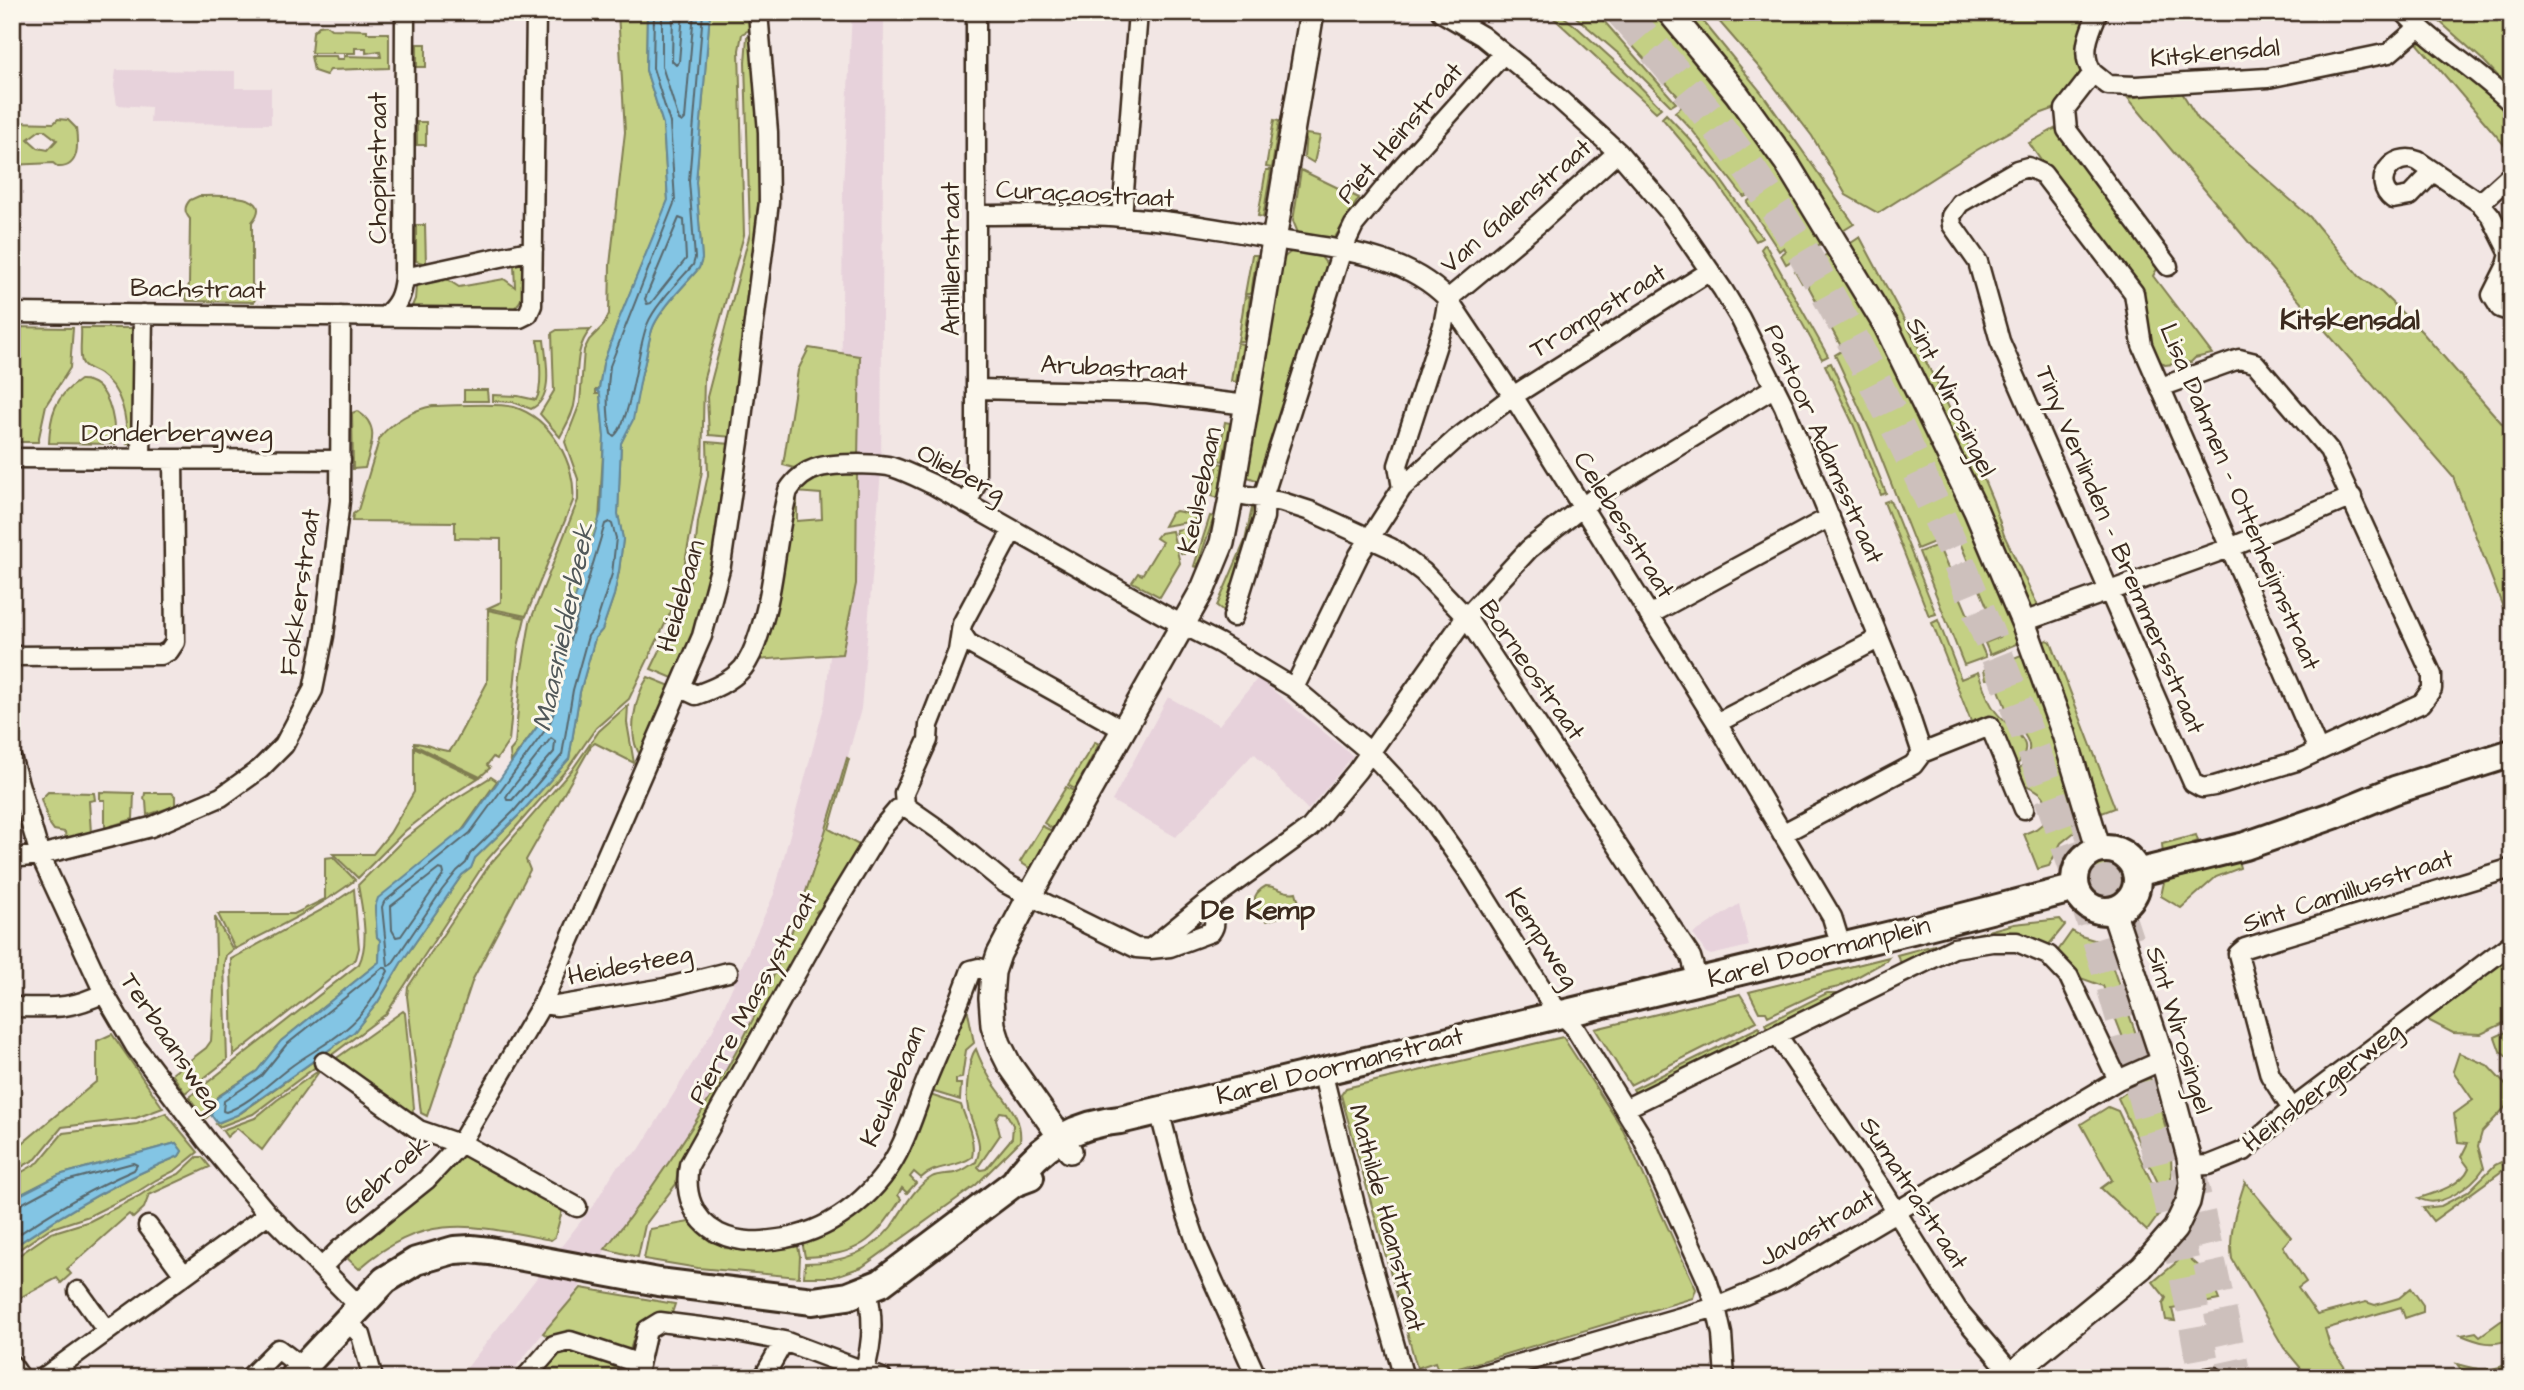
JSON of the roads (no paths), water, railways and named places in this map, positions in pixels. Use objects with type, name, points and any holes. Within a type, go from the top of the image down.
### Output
[{"type":"main road","points":[[2136,873],[2245,846],[2395,790],[2512,753]]},
{"type":"main road","points":[[2108,849],[2122,854],[2130,861],[2136,873],[2137,883],[2133,896],[2125,905],[2113,910],[2091,907],[2076,888],[2080,863],[2099,850],[2108,849]]},
{"type":"main road","name":"Karel Doormanplein","points":[[1561,1013],[2076,888]]},
{"type":"main road","name":"Karel Doormanstraat","points":[[298,1373],[385,1280],[416,1261],[454,1250],[480,1250],[658,1282],[813,1301],[830,1300],[867,1290],[914,1260],[1014,1183],[1028,1163],[1066,1144],[1086,1125],[1120,1120],[1561,1013]]},
{"type":"street","name":"Chopinstraat","points":[[384,317],[395,308],[402,295],[404,278],[405,12]]},
{"type":"street","name":"Bachstraat","points":[[12,313],[520,318],[528,314],[532,305],[536,12]]},
{"type":"street","name":"Heidebaan","points":[[460,1144],[542,1004],[642,770],[681,688],[702,636],[721,565],[769,202],[768,132],[758,12]]},
{"type":"street","name":"Antillenstraat","points":[[967,504],[976,484],[978,388],[976,12]]},
{"type":"street","points":[[1122,217],[1138,12]]},
{"type":"street","name":"Keulsebaan","points":[[1066,1144],[1009,1064],[999,1044],[993,1025],[993,972],[999,954],[1029,897],[1214,566],[1222,543],[1312,12]]},
{"type":"street","name":"Pastoor Adamsstraat","points":[[1441,12],[1482,36],[1558,96],[1618,152],[1668,210],[1710,271],[1740,318],[1775,387],[1908,711],[1921,757]]},
{"type":"street","name":"Sint Wirosingel","points":[[1669,12],[1737,94],[1786,162],[1885,326],[1965,489],[2023,622],[2064,734],[2099,850]]},
{"type":"street","points":[[2098,12],[2087,37],[2088,65],[2093,73],[2065,109],[2067,130],[2168,266]]},
{"type":"street","points":[[2404,12],[2418,28],[2497,88],[2512,104]]},
{"type":"street","name":"Kitskensdal","points":[[2093,73],[2108,85],[2136,86],[2268,78],[2389,53],[2418,28]]},
{"type":"street","name":"Piet Heinstraat","points":[[1342,250],[1354,225],[1503,54]]},
{"type":"street","name":"Van Galenstraat","points":[[1448,299],[1538,224],[1618,152]]},
{"type":"street","name":"Tiny Verlinden - Bremmersstraat","points":[[2036,169],[2028,167],[2017,170],[1960,203],[1951,216],[1955,232],[1978,262],[2000,341],[2193,783],[2202,788],[2214,786],[2297,761],[2318,750]]},
{"type":"street","name":"Lisa Dahmen - Ottenheijmstraat","points":[[2036,169],[2043,174],[2133,293],[2142,345],[2318,750]]},
{"type":"street","points":[[2433,172],[2480,204],[2491,216],[2510,254],[2510,267],[2492,295],[2500,308],[2512,312]]},
{"type":"street","points":[[2480,204],[2512,174]]},
{"type":"street","name":"Curaçaostraat","points":[[977,215],[1122,217],[1274,239]]},
{"type":"street","name":"Celebesstraat","points":[[1274,239],[1342,250],[1399,265],[1438,289],[1448,299],[1513,396],[1717,723],[1832,917],[1841,946]]},
{"type":"street","points":[[404,278],[533,250]]},
{"type":"street","points":[[1233,617],[1264,517],[1265,491],[1342,250]]},
{"type":"street","name":"Trompstraat","points":[[1294,688],[1359,555],[1402,488],[1455,440],[1513,396],[1710,271]]},
{"type":"street","points":[[1402,488],[1398,465],[1443,326],[1448,299]]},
{"type":"street","points":[[141,459],[143,314]]},
{"type":"street","name":"Fokkerstraat","points":[[12,858],[40,855],[151,827],[221,797],[260,769],[284,745],[313,690],[324,636],[340,501],[341,316]]},
{"type":"street","points":[[2161,387],[2239,359],[2255,363],[2329,450],[2432,675],[2432,689],[2422,702],[2318,750]]},
{"type":"street","points":[[1150,949],[1205,904],[1310,828],[1370,752],[1466,617],[1530,549],[1598,495],[1775,387]]},
{"type":"street","name":"Arubastraat","points":[[978,388],[1147,393],[1247,405]]},
{"type":"street","name":"Donderbergweg","points":[[12,458],[341,460]]},
{"type":"street","points":[[12,656],[161,655],[169,651],[175,642],[173,459]]},
{"type":"street","name":"Olieberg","points":[[681,688],[696,695],[715,688],[733,677],[752,655],[771,591],[788,491],[795,480],[812,468],[837,464],[891,467],[932,484],[1183,624]]},
{"type":"street","name":"Borneostraat","points":[[1232,493],[1310,511],[1391,548],[1423,572],[1466,617],[1691,957],[1698,981]]},
{"type":"street","points":[[2023,622],[2232,547],[2352,498]]},
{"type":"street","points":[[1649,615],[1830,517]]},
{"type":"street","points":[[1012,530],[962,624],[958,651],[929,724],[928,740],[904,793],[905,806],[948,836],[1005,883],[1136,948],[1170,947],[1211,932],[1216,924],[1205,904]]},
{"type":"street","name":"Kempweg","points":[[1183,624],[1294,688],[1370,752],[1441,831],[1549,1000],[1574,1027],[1643,1137],[1707,1280],[1722,1334],[1725,1378]]},
{"type":"street","points":[[962,634],[968,643],[1124,730]]},
{"type":"street","points":[[1717,723],[1878,639]]},
{"type":"street","points":[[1782,834],[1913,765],[1921,757],[1990,726],[2024,809]]},
{"type":"street","name":"Terbaansweg","points":[[12,761],[40,855],[103,993],[135,1046],[177,1102],[268,1213],[322,1267],[353,1314],[373,1378]]},
{"type":"street","name":"Pierre Massystraat","points":[[707,1227],[690,1200],[686,1184],[689,1165],[852,876],[881,829],[898,809],[905,806]]},
{"type":"street","name":"Sint Camillusstraat","points":[[2292,1109],[2270,1075],[2238,954],[2245,948],[2512,868]]},
{"type":"street","name":"Sint Wirosingel","points":[[2113,910],[2163,1060],[2190,1166]]},
{"type":"street","name":"Karel Doormanplein","points":[[1626,1108],[1954,948],[1992,942],[2017,942],[2048,955],[2069,977],[2118,1080]]},
{"type":"street","name":"Heinsbergerweg","points":[[2190,1166],[2209,1165],[2244,1151],[2292,1109],[2512,943]]},
{"type":"street","name":"Keulsebaan","points":[[707,1227],[733,1241],[784,1238],[822,1226],[862,1199],[879,1182],[902,1144],[971,970],[979,968],[993,972]]},
{"type":"street","name":"Heidesteeg","points":[[542,1004],[557,1006],[665,988],[728,972]]},
{"type":"street","points":[[12,1007],[63,1007],[80,1004],[103,993]]},
{"type":"street","name":"Sumatrastraat","points":[[1777,1035],[1897,1212],[1957,1309],[2010,1376]]},
{"type":"street","name":"Javastraat","points":[[1470,1378],[1716,1307],[1781,1280],[2118,1080],[2163,1060]]},
{"type":"street","name":"Gebroek","points":[[322,1267],[340,1249],[426,1181],[460,1144],[419,1130],[324,1062]]},
{"type":"street","name":"Mathilde Haanstraat","points":[[1322,1071],[1355,1205],[1404,1378]]},
{"type":"street","points":[[1159,1110],[1184,1206],[1198,1247],[1257,1378]]},
{"type":"street","points":[[460,1144],[578,1208]]},
{"type":"street","points":[[2010,1376],[2161,1248],[2175,1229],[2188,1202],[2192,1183],[2190,1166]]},
{"type":"street","points":[[43,1378],[268,1213]]},
{"type":"street","points":[[148,1226],[184,1275]]},
{"type":"street","points":[[864,1371],[870,1354],[873,1316],[867,1290]]},
{"type":"street","points":[[78,1291],[107,1331]]},
{"type":"street","points":[[525,1378],[554,1345],[570,1341],[637,1371],[648,1330],[660,1322],[677,1322],[784,1340],[882,1378]]},
{"type":"street","points":[[763,1378],[784,1340]]},
{"type":"street","points":[[249,1378],[278,1349],[298,1373]]},
{"type":"street","points":[[12,1365],[21,1378]]},
{"type":"street","points":[[2207,1378],[2214,1377]]},
{"type":"water","points":[[647,12],[710,12],[696,182],[702,259],[699,268],[654,325],[633,420],[621,443],[618,514],[623,539],[619,571],[614,595],[602,630],[595,638],[580,692],[569,759],[519,815],[475,858],[471,868],[462,875],[401,963],[378,1002],[354,1032],[237,1115],[217,1123],[211,1115],[217,1098],[257,1071],[281,1041],[379,962],[380,940],[377,937],[375,907],[378,898],[465,828],[547,713],[560,648],[601,512],[604,437],[600,394],[597,390],[603,364],[668,200],[663,124],[646,70]]},
{"type":"water","points":[[176,1143],[182,1151],[179,1156],[135,1175],[93,1198],[12,1248],[12,1199],[59,1175]]},
{"type":"tunnel","points":[[1622,12],[1685,85],[1780,215],[1847,328],[1934,506],[2042,773],[2099,942],[2149,1115],[2189,1290],[2205,1378]]},
{"type":"tunnel","points":[[2087,819],[2127,941]]},
{"type":"tunnel","points":[[2188,1165],[2235,1378]]},
{"type":"district","name":"Kitskensdal","points":[[2350,320]]},
{"type":"district","name":"De Kemp","points":[[1258,910]]},
{"type":"water label","name":"Maasnielderbeek","points":[[564,627]]}]
